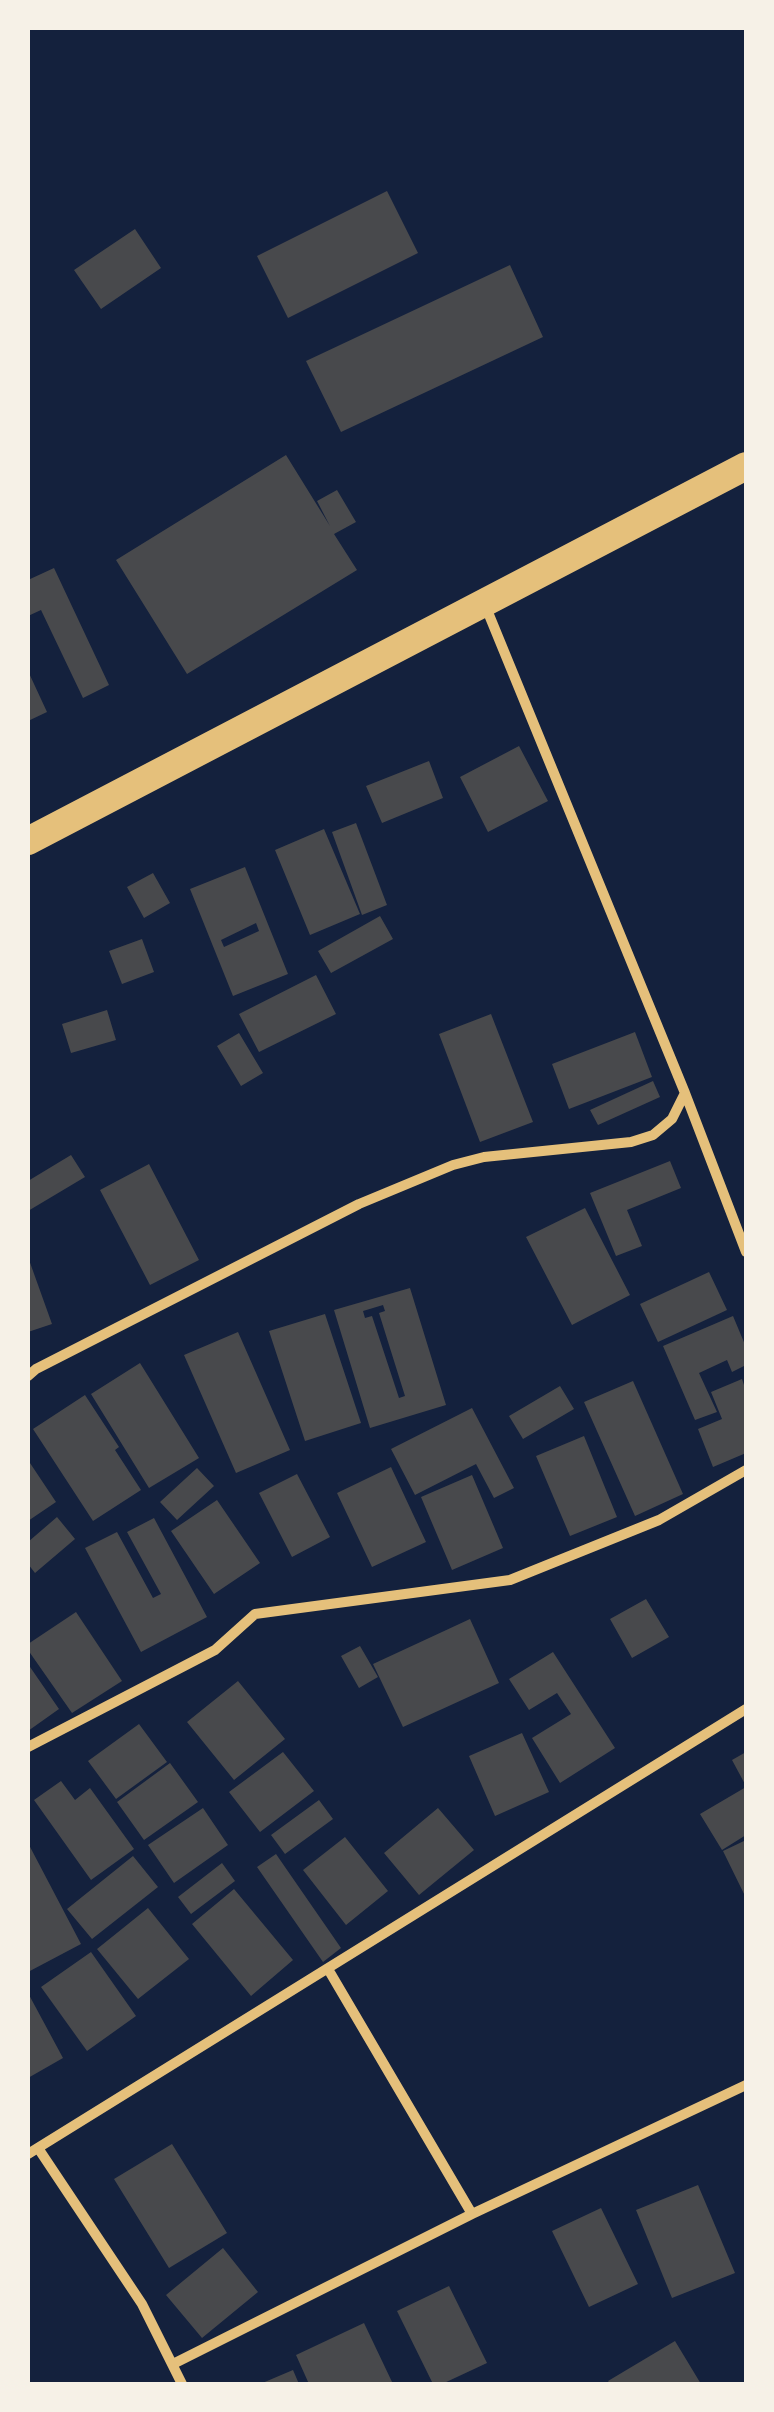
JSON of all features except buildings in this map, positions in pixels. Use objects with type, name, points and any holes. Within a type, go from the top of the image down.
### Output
[{"type":"highway","points":[[28,841],[746,466]]},
{"type":"street","points":[[484,604],[685,1093],[746,1252]]},
{"type":"street","points":[[28,1376],[359,1204],[453,1164],[484,1156],[631,1142],[653,1135],[672,1119],[685,1093]]},
{"type":"street","points":[[28,1747],[214,1650],[255,1614],[510,1580],[659,1520],[746,1470]]},
{"type":"street","points":[[182,2384],[142,2304],[33,2151],[746,1709]]},
{"type":"street","points":[[328,1969],[472,2214]]},
{"type":"street","points":[[173,2364],[472,2214],[746,2085]]}]
